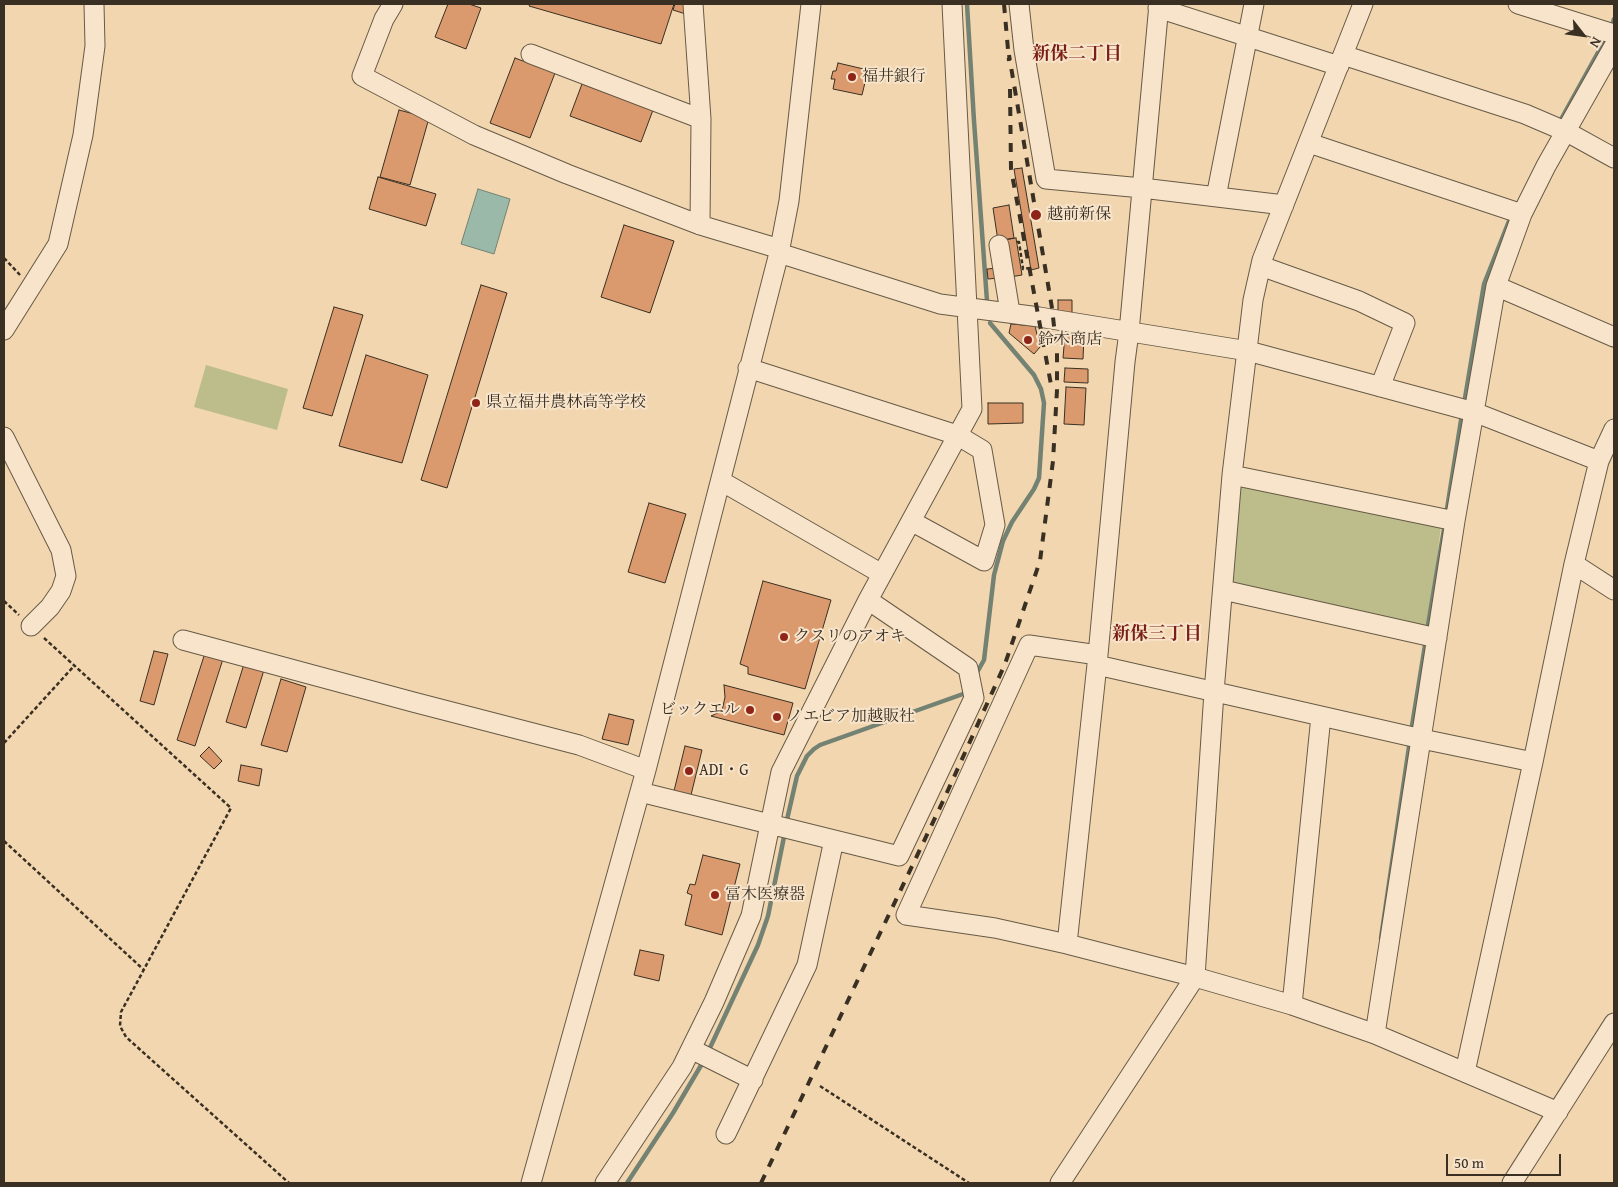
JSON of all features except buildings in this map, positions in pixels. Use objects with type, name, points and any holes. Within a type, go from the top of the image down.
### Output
[{"type":"street","points":[[4,330],[58,244],[81,144],[95,46],[94,4]]},
{"type":"street","points":[[394,4],[384,19],[362,76],[474,135],[567,174],[700,225],[940,304],[1010,312],[1248,352],[1474,412],[1599,461]]},
{"type":"street","points":[[693,4],[701,119],[700,225]]},
{"type":"street","points":[[531,1183],[646,770],[721,481],[748,368],[780,251],[789,201],[811,4]]},
{"type":"street","points":[[605,1183],[682,1067],[714,1002],[750,916],[781,772],[868,600],[972,409],[952,4]]},
{"type":"street","points":[[1020,4],[1024,50],[1046,179],[1284,205]]},
{"type":"street","points":[[1216,197],[1254,4]]},
{"type":"street","points":[[1060,1183],[1195,977],[1214,692],[1232,475],[1253,300],[1261,266],[1363,4]]},
{"type":"street","points":[[1518,4],[1614,34]]},
{"type":"street","points":[[1067,944],[1097,660],[1159,6],[1248,37],[1341,60],[1525,114],[1567,132],[1614,158]]},
{"type":"street","points":[[1375,1034],[1455,521],[1496,286],[1522,214],[1546,166],[1567,132],[1614,46]]},
{"type":"street","points":[[531,54],[701,119]]},
{"type":"street","points":[[1309,143],[1522,214]]},
{"type":"street","points":[[1008,244],[1010,312]]},
{"type":"street","points":[[1261,266],[1359,301],[1404,323],[1380,387]]},
{"type":"street","points":[[1496,286],[1614,337]]},
{"type":"street","points":[[748,368],[957,435],[982,450],[995,525],[984,561],[911,521]]},
{"type":"street","points":[[1464,1072],[1533,762],[1574,564],[1599,461],[1614,429]]},
{"type":"street","points":[[4,437],[61,550],[66,576],[56,599],[31,626]]},
{"type":"street","points":[[1232,475],[1455,521]]},
{"type":"street","points":[[721,481],[882,574]]},
{"type":"street","points":[[1574,564],[1614,590]]},
{"type":"street","points":[[1223,590],[1437,638]]},
{"type":"street","points":[[640,792],[899,856],[974,698],[968,668],[868,600]]},
{"type":"street","points":[[183,640],[579,745],[646,770]]},
{"type":"street","points":[[1533,762],[1214,692],[1097,660],[1029,645],[906,915],[995,928],[1067,944],[1195,977],[1292,1005],[1375,1034],[1558,1112]]},
{"type":"street","points":[[1292,1005],[1321,716]]},
{"type":"street","points":[[726,1134],[806,965],[834,840]]},
{"type":"street","points":[[1512,1183],[1614,1023]]},
{"type":"street","points":[[691,1049],[753,1080]]},
{"type":"path","points":[[1008,244],[1019,242],[1023,269],[1030,268]]},
{"type":"path","points":[[4,258],[31,286]]},
{"type":"path","points":[[4,601],[231,808],[121,1012],[120,1026],[126,1037],[289,1183]]},
{"type":"path","points":[[4,743],[74,666]]},
{"type":"path","points":[[4,841],[144,970]]},
{"type":"path","points":[[820,1086],[969,1183]]},
{"type":"green space","points":[[206,365],[288,389],[277,430],[194,407]]},
{"type":"green space","points":[[1232,479],[1442,518],[1428,630],[1223,590]]},
{"type":"shaded area","points":[[478,189],[510,199],[494,254],[461,244]]},
{"type":"waterway","points":[[967,4],[987,301]]},
{"type":"waterway","points":[[1611,29],[1614,19]]},
{"type":"waterway","points":[[1559,123],[1606,38]]},
{"type":"waterway","points":[[1464,404],[1484,284],[1511,216]]},
{"type":"waterway","points":[[975,676],[984,660],[994,575],[1003,541],[1012,522],[1039,478],[1044,403],[1041,389],[1034,375],[990,323]]},
{"type":"waterway","points":[[1446,515],[1462,414]]},
{"type":"waterway","points":[[1427,631],[1445,523]]},
{"type":"waterway","points":[[1411,732],[1426,639]]},
{"type":"waterway","points":[[786,824],[797,776],[807,756],[814,749],[820,745],[963,694],[967,689]]},
{"type":"waterway","points":[[1381,938],[1410,740]]},
{"type":"waterway","points":[[708,1052],[758,945],[768,916],[785,832]]},
{"type":"waterway","points":[[627,1183],[673,1113],[703,1062]]},
{"type":"railway","points":[[1004,4],[1009,61]]},
{"type":"railway","points":[[761,1183],[944,799],[1005,664],[1040,561],[1053,461],[1057,353],[1052,308],[1009,55]]},
{"type":"railway","points":[[1010,89],[1011,169],[1052,390]]},
{"type":"place","name":"福井銀行","points":[[852,77]]},
{"type":"place","name":"越前新保","points":[[1036,215]]},
{"type":"place","name":"鈴木商店","points":[[1028,340]]},
{"type":"place","name":"県立福井農林高等学校","points":[[476,403]]},
{"type":"place","name":"クスリのアオキ","points":[[784,637]]},
{"type":"place","name":"ビックエル","points":[[750,710]]},
{"type":"place","name":"ノエビア加越販社","points":[[777,717]]},
{"type":"place","name":"ADI・G","points":[[689,771]]},
{"type":"place","name":"冨木医療器","points":[[715,895]]},
{"type":"district","name":"新保二丁目","points":[[1077,54]]},
{"type":"district","name":"新保三丁目","points":[[1157,634]]}]
